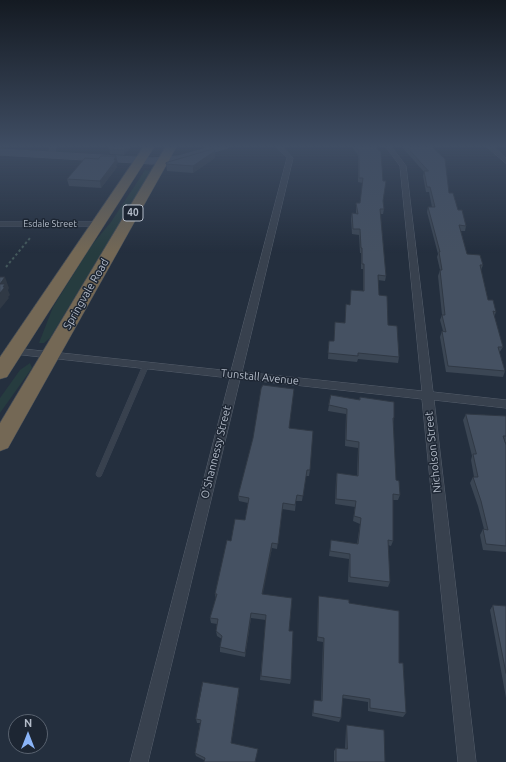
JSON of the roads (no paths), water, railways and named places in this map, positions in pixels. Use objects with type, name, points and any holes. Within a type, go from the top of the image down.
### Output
[{"type":"highway","name":"40","points":[[0,372],[127,182]]},
{"type":"highway","name":"Springvale Road","points":[[0,442],[151,182]]},
{"type":"street","name":"O'Shannessy Street","points":[[139,762],[284,182]]},
{"type":"street","name":"Nicholson Street","points":[[405,182],[467,762]]},
{"type":"street","name":"Esdale Street","points":[[0,224],[100,224]]},
{"type":"street","name":"Tunstall Avenue","points":[[14,351],[506,404]]},
{"type":"lane","points":[[99,474],[146,365]]}]
